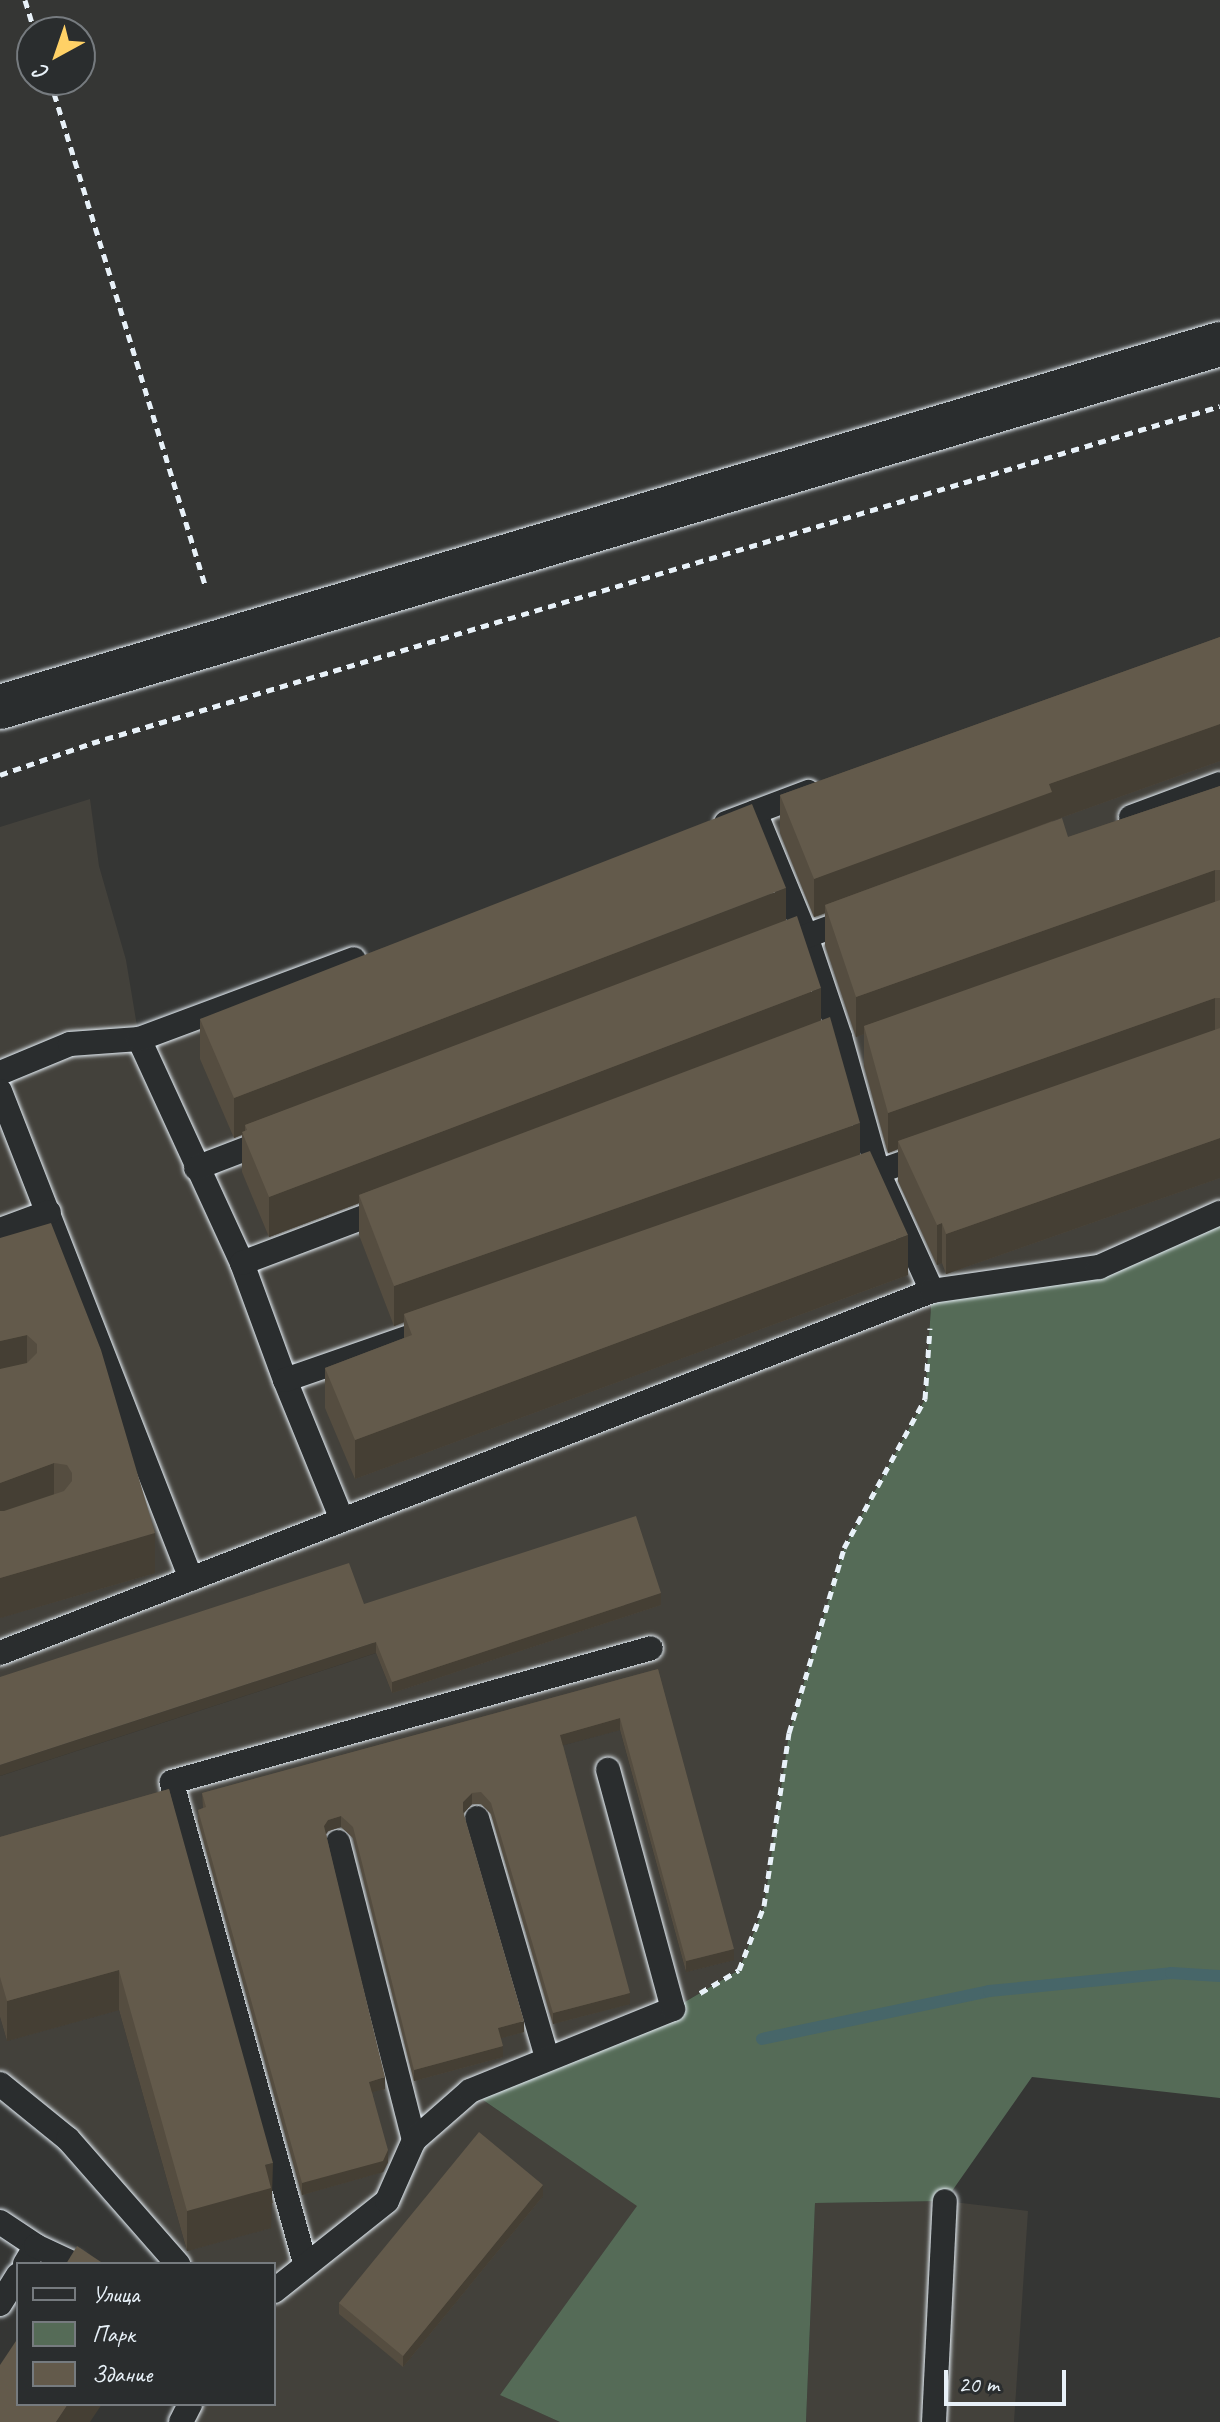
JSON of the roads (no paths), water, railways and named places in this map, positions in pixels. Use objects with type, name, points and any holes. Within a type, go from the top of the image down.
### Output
[{"type":"street","points":[[0,707],[1220,344]]},
{"type":"lane","points":[[697,833],[830,784]]},
{"type":"lane","points":[[1102,828],[1220,784]]},
{"type":"lane","points":[[755,812],[849,1048],[878,1172],[932,1291]]},
{"type":"lane","points":[[746,959],[880,909]]},
{"type":"lane","points":[[0,1073],[70,1044],[139,1039],[374,952]]},
{"type":"lane","points":[[139,1039],[242,1263],[342,1520]]},
{"type":"lane","points":[[811,1048],[849,1048]]},
{"type":"lane","points":[[0,1091],[191,1579]]},
{"type":"lane","points":[[196,1168],[300,1128]]},
{"type":"lane","points":[[819,1193],[953,1146]]},
{"type":"lane","points":[[242,1263],[407,1200]]},
{"type":"lane","points":[[0,1230],[49,1212]]},
{"type":"lane","points":[[0,1653],[932,1291],[1099,1267],[1220,1213]]},
{"type":"lane","points":[[285,1380],[433,1328]]},
{"type":"lane","points":[[305,2263],[172,1782],[651,1648]]},
{"type":"lane","points":[[276,2289],[305,2263],[387,2201],[414,2140],[470,2091],[547,2057],[673,2009],[608,1770]]},
{"type":"lane","points":[[477,1818],[547,2057]]},
{"type":"lane","points":[[338,1842],[414,2140]]},
{"type":"lane","points":[[0,2084],[68,2139],[176,2262]]},
{"type":"lane","points":[[934,2422],[945,2201]]},
{"type":"lane","points":[[0,2222],[30,2255],[64,2262]]},
{"type":"lane","points":[[0,2304],[16,2278]]},
{"type":"waterway","points":[[762,2039],[989,1991],[1171,1973],[1220,1976]]}]
